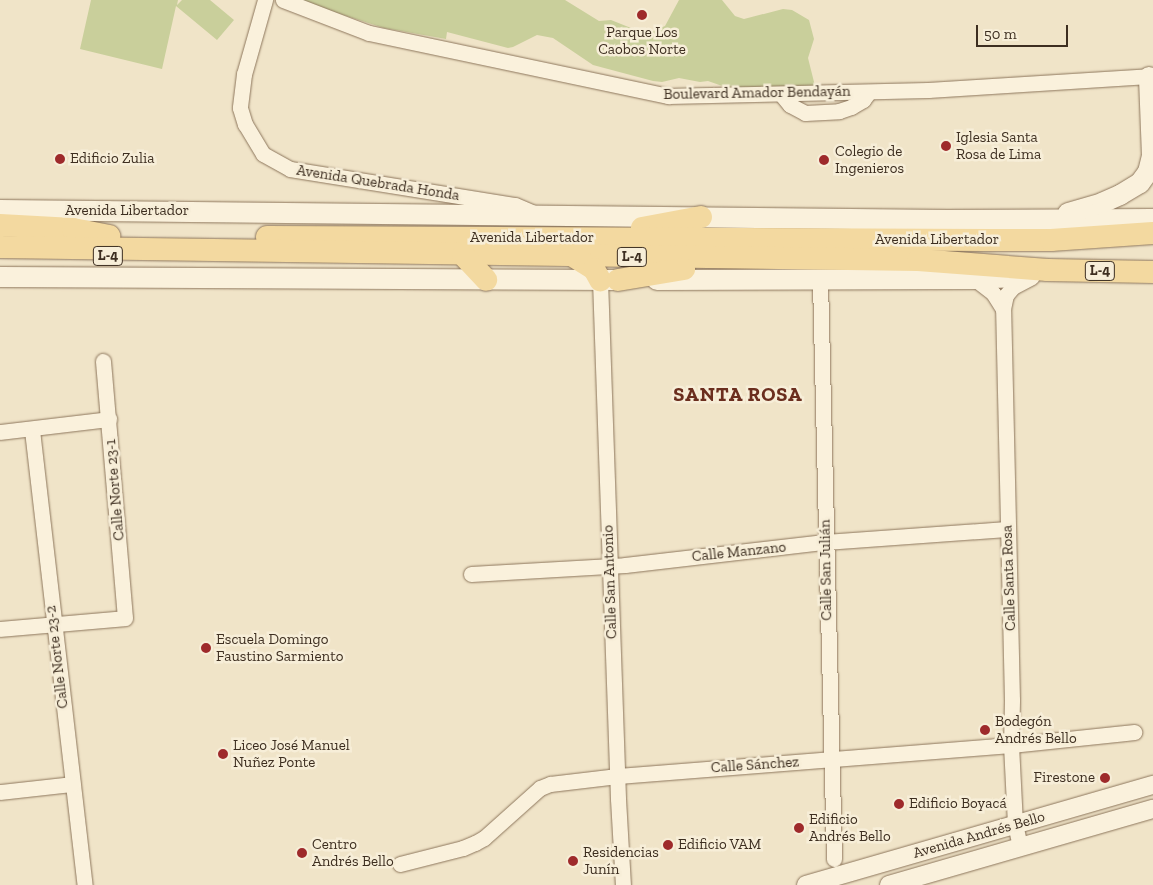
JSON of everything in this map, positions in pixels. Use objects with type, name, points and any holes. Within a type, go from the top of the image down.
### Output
[{"type":"main road","points":[[1047,220],[1102,203],[1140,182],[1148,172],[1152,156],[1151,76]]},
{"type":"main road","name":"Avenida Libertador","points":[[0,210],[1153,220]]},
{"type":"main road","name":"L-4","points":[[574,247],[647,228],[701,217]]},
{"type":"main road","name":"L-4","points":[[0,225],[74,230],[96,240]]},
{"type":"main road","name":"Avenida Libertador","points":[[0,236],[96,240],[574,247],[1051,240],[1153,233]]},
{"type":"main road","name":"Avenida Libertador","points":[[0,247],[96,240],[216,250],[463,255],[574,247],[761,259],[918,260],[1048,270],[1153,272]]},
{"type":"main road","points":[[574,247],[594,269],[609,280]]},
{"type":"main road","name":"L-4","points":[[0,259],[179,254],[216,250]]},
{"type":"main road","points":[[463,255],[486,280]]},
{"type":"main road","name":"L-4","points":[[609,280],[761,259]]},
{"type":"main road","name":"Avenida Libertador","points":[[0,277],[820,281],[1010,278],[1048,270]]},
{"type":"street","name":"Avenida Quebrada Honda","points":[[265,0],[244,74],[240,108],[245,124],[263,154],[290,169],[515,205],[538,214]]},
{"type":"street","name":"Boulevard Amador Bendayán","points":[[283,0],[369,33],[650,94],[684,97],[869,92],[1151,76]]},
{"type":"street","name":"Calle Santa Rosa","points":[[1020,846],[1015,824],[1011,745],[1012,700],[1003,309],[1006,295],[1013,287],[1048,270]]},
{"type":"street","points":[[975,279],[993,293],[1003,309]]},
{"type":"street","name":"Calle San Antonio","points":[[609,280],[609,565],[623,885]]},
{"type":"street","name":"Calle San Julián","points":[[820,281],[830,760],[834,858]]},
{"type":"street","name":"Calle Norte 23-1","points":[[53,624],[126,618],[103,361]]},
{"type":"street","points":[[0,432],[32,430],[108,419]]},
{"type":"street","name":"Calle Norte 23-2","points":[[32,430],[53,624],[85,885]]},
{"type":"street","name":"Calle Manzano","points":[[471,574],[609,565],[825,542],[1007,529]]},
{"type":"street","points":[[0,629],[53,624]]},
{"type":"street","name":"Calle Sánchez","points":[[400,864],[475,843],[484,838],[540,788],[550,784],[618,776],[1011,745],[1134,732]]},
{"type":"street","points":[[0,792],[73,784]]},
{"type":"street","name":"Avenida Andrés Bello","points":[[806,885],[1153,785]]},
{"type":"street","name":"Avenida Andrés Bello","points":[[889,885],[926,880],[1020,846],[1153,809]]},
{"type":"green space","points":[[91,0],[178,0],[177,5],[182,0],[210,0],[234,20],[217,40],[176,6],[162,69],[80,49]]},
{"type":"green space","points":[[296,0],[565,0],[599,21],[611,20],[641,32],[651,32],[665,26],[679,0],[722,0],[735,16],[744,19],[783,9],[792,10],[809,20],[814,39],[808,58],[815,86],[728,88],[708,81],[700,82],[679,78],[662,82],[653,81],[593,65],[553,38],[537,35],[508,48],[447,32],[446,39],[384,28]]},
{"type":"place","name":"Parque Los Caobos Norte","points":[[642,15]]},
{"type":"place","name":"Iglesia Santa Rosa de Lima","points":[[946,146]]},
{"type":"place","name":"Edificio Zulia","points":[[60,159]]},
{"type":"place","name":"Colegio de Ingenieros","points":[[824,160]]},
{"type":"place","name":"Escuela Domingo Faustino Sarmiento","points":[[206,648]]},
{"type":"place","name":"Bodegón Andrés Bello","points":[[985,730]]},
{"type":"place","name":"Liceo José Manuel Nuñez Ponte","points":[[223,754]]},
{"type":"place","name":"Firestone","points":[[1105,778]]},
{"type":"place","name":"Edificio Boyacá","points":[[899,804]]},
{"type":"place","name":"Edificio Andrés Bello","points":[[799,828]]},
{"type":"place","name":"Edificio VAM","points":[[668,845]]},
{"type":"place","name":"Centro Andrés Bello","points":[[302,853]]},
{"type":"place","name":"Residencias Junín","points":[[573,861]]},
{"type":"district","name":"SANTA ROSA","points":[[738,394]]}]
